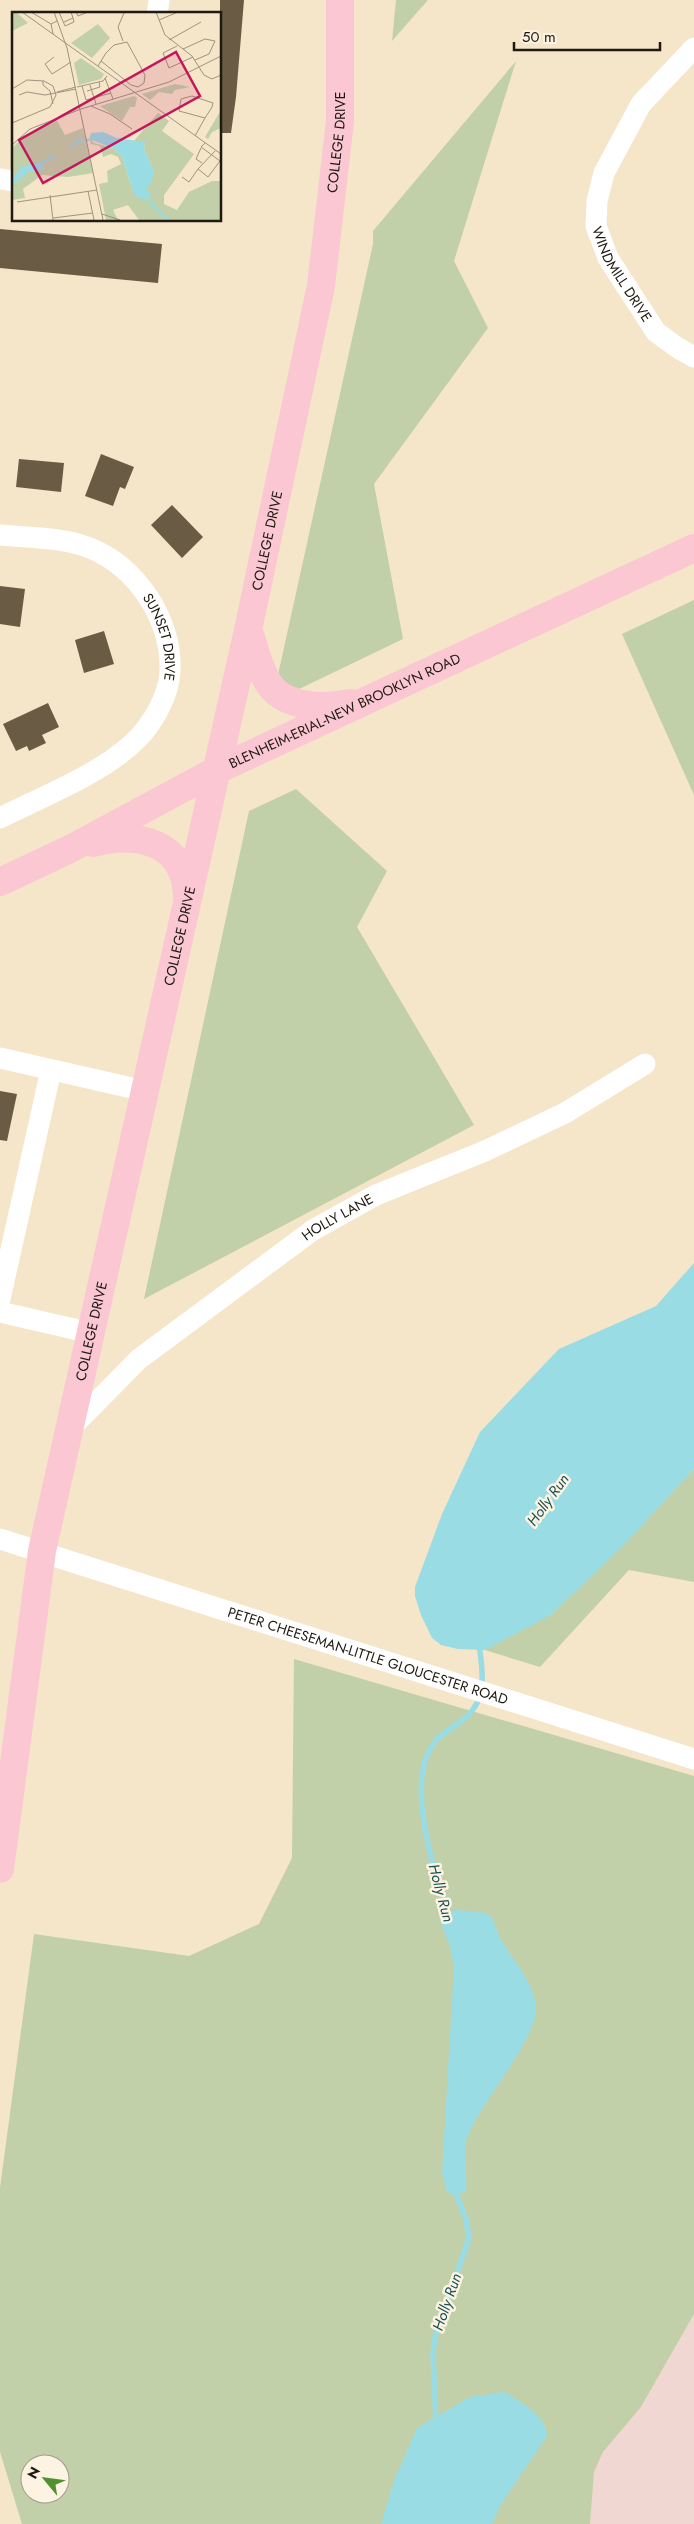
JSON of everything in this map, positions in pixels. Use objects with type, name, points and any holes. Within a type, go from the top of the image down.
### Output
[{"type":"main road","name":"COLLEGE DRIVE","points":[[0,1869],[42,1552],[188,903],[321,286],[340,121],[340,0]]},
{"type":"main road","name":"BLENHEIM-ERIAL-NEW BROOKLYN ROAD","points":[[0,882],[72,848],[217,770],[694,548]]},
{"type":"main road","points":[[248,630],[266,681],[280,696],[305,704],[333,706],[387,692]]},
{"type":"main road","points":[[72,848],[114,839],[136,840],[157,844],[172,855],[182,870],[187,886],[188,903]]},
{"type":"street","name":"WINDMILL DRIVE","points":[[694,48],[641,104],[604,173],[597,201],[596,226],[608,258],[656,332],[694,357]]},
{"type":"street","name":"SUNSET DRIVE","points":[[0,535],[68,541],[90,548],[108,557],[141,585],[151,600],[165,633],[170,672],[161,703],[149,725],[132,744],[98,768],[0,818]]},
{"type":"street","points":[[0,1058],[145,1091]]},
{"type":"street","name":"HOLLY LANE","points":[[69,1430],[139,1359],[313,1230],[376,1194],[485,1151],[566,1113],[645,1064]]},
{"type":"street","points":[[0,1299],[51,1070]]},
{"type":"street","points":[[0,1312],[91,1333]]},
{"type":"street","name":"PETER CHEESEMAN-LITTLE GLOUCESTER ROAD","points":[[0,1539],[694,1759]]},
{"type":"shaded area","points":[[694,2314],[694,2524],[590,2524],[594,2472],[603,2452],[641,2407]]},
{"type":"green space","points":[[396,0],[428,0],[392,41]]},
{"type":"green space","points":[[516,61],[454,261],[488,328],[374,484],[403,639],[272,702],[373,244],[373,231]]},
{"type":"green space","points":[[694,600],[694,795],[622,634]]},
{"type":"green space","points":[[296,789],[387,871],[357,927],[474,1125],[144,1299],[249,811]]},
{"type":"green space","points":[[694,1469],[694,1582],[629,1570],[540,1667],[449,1639],[551,1615]]},
{"type":"green space","points":[[294,1659],[694,1776],[694,2314],[641,2407],[603,2452],[594,2472],[590,2524],[22,2524],[0,2452],[0,2188],[34,1934],[189,1956],[259,1924],[292,1858]]},
{"type":"water","points":[[694,1263],[694,1469],[623,1546],[551,1615],[485,1650],[458,1649],[441,1645],[432,1638],[421,1615],[415,1596],[415,1587],[442,1514],[480,1432],[559,1349],[656,1306]]},
{"type":"water","points":[[455,1910],[481,1912],[491,1917],[506,1947],[529,1983],[536,2008],[534,2020],[519,2053],[483,2108],[467,2138],[465,2151],[466,2191],[456,2196],[447,2192],[442,2173],[454,1968],[450,1947],[440,1921],[443,1914]]},
{"type":"water","points":[[504,2392],[538,2416],[543,2422],[547,2436],[500,2506],[492,2524],[381,2524],[395,2478],[417,2428],[470,2397]]},
{"type":"building","points":[[220,0],[244,0],[231,133],[221,133]]},
{"type":"building","points":[[0,229],[162,244],[158,283],[0,268]]},
{"type":"building","points":[[101,454],[134,467],[125,489],[120,487],[113,506],[85,496]]},
{"type":"building","points":[[19,459],[64,463],[61,492],[16,487]]},
{"type":"building","points":[[172,505],[203,537],[182,558],[151,525]]},
{"type":"building","points":[[0,586],[25,589],[20,627],[0,624]]},
{"type":"building","points":[[104,631],[114,664],[84,673],[75,640]]},
{"type":"building","points":[[48,703],[59,727],[42,735],[46,743],[29,751],[27,746],[16,751],[3,724]]},
{"type":"building","points":[[0,1091],[17,1094],[7,1141],[0,1140]]},
{"type":"waterway","name":"Holly Run","points":[[448,1918],[432,1861],[423,1819],[422,1779],[425,1761],[436,1741],[471,1712],[480,1696],[482,1665],[479,1643]]},
{"type":"waterway","name":"Holly Run","points":[[436,2423],[433,2353],[435,2337],[469,2238],[466,2219],[454,2188]]}]
